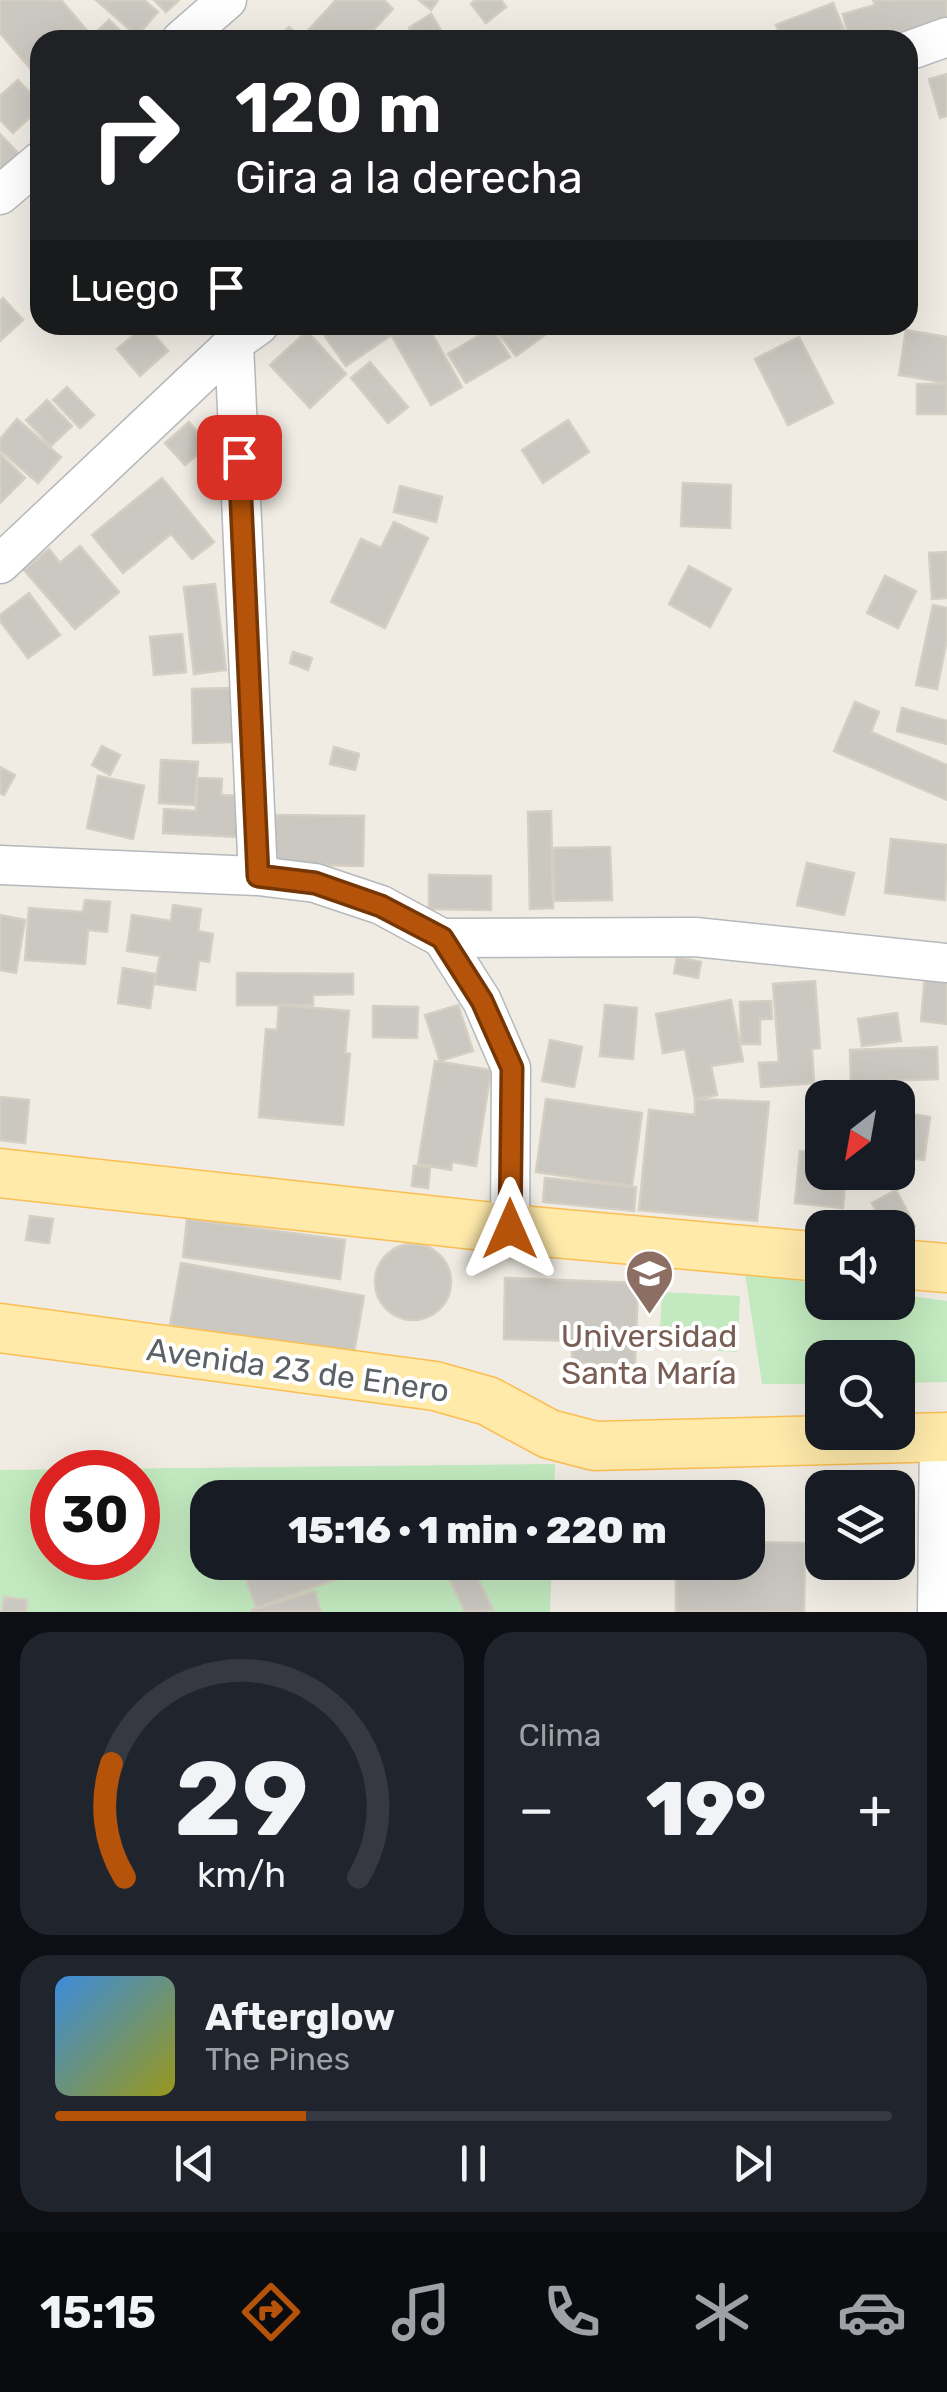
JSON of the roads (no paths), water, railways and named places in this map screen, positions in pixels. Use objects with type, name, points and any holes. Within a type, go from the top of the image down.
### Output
[{"type":"main road","points":[[0,1174],[510,1229],[805,1255]]},
{"type":"main road","points":[[915,1265],[947,1268]]},
{"type":"main road","name":"Avenida 23 de Enero","points":[[0,1328],[435,1386],[488,1402],[548,1434],[595,1446],[943,1437]]},
{"type":"street","points":[[192,30],[227,0]]},
{"type":"street","points":[[918,47],[947,37]]},
{"type":"street","points":[[0,195],[30,170]]},
{"type":"street","points":[[0,564],[246,335]]},
{"type":"street","points":[[247,335],[258,876]]},
{"type":"street","points":[[0,864],[258,876],[315,883],[381,906],[442,938],[694,936],[947,963]]},
{"type":"street","points":[[442,938],[482,1001],[512,1068],[510,1229]]},
{"type":"street","points":[[937,1612],[943,1437]]},
{"type":"place","name":"Universidad Santa María","points":[[649,1316]]}]
